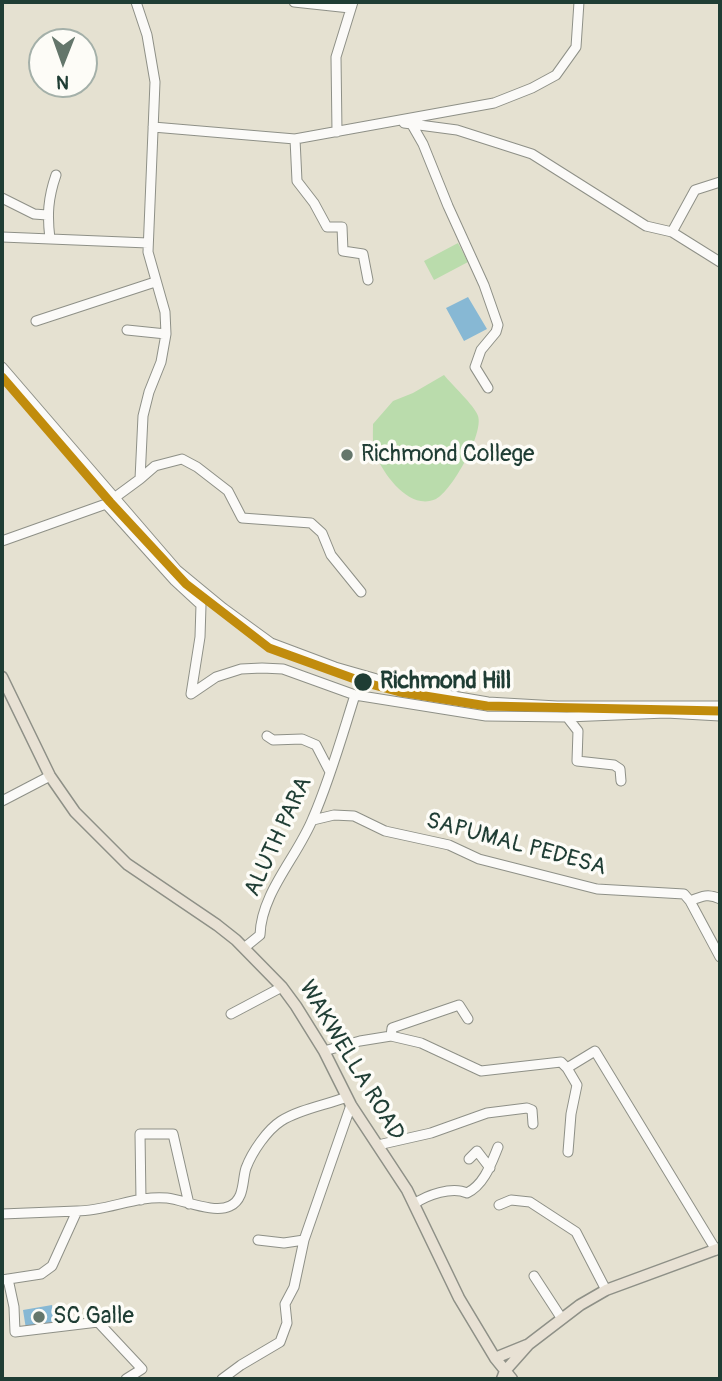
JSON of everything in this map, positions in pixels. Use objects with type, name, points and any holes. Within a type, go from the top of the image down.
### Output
[{"type":"main road","name":"WAKWELLA ROAD","points":[[2,677],[50,776],[75,812],[127,864],[217,925],[282,987],[324,1051],[349,1101],[414,1204],[459,1298],[506,1377]]},
{"type":"main road","points":[[495,1358],[529,1344],[606,1290],[718,1249]]},
{"type":"main road","points":[[506,1377],[529,1344]]},
{"type":"street","points":[[136,2],[147,36],[153,72],[148,252],[165,312],[166,334],[161,362],[143,416],[140,480]]},
{"type":"street","points":[[294,2],[352,5],[336,57],[337,132]]},
{"type":"street","points":[[153,127],[295,139],[494,103],[556,75],[576,47],[579,2]]},
{"type":"street","points":[[351,129],[411,123],[457,130],[532,154],[646,226],[672,232],[720,262]]},
{"type":"street","points":[[411,123],[423,144],[484,285],[498,325],[496,332],[481,350],[475,367],[488,387]]},
{"type":"street","points":[[295,139],[297,181],[314,203],[327,227],[342,227],[343,251],[363,254],[368,280]]},
{"type":"street","points":[[50,239],[48,199],[56,175]]},
{"type":"street","points":[[672,232],[695,190],[720,182]]},
{"type":"street","points":[[2,198],[34,214],[47,215]]},
{"type":"street","points":[[2,237],[148,243]]},
{"type":"street","points":[[36,321],[155,282]]},
{"type":"street","points":[[127,330],[166,334]]},
{"type":"street","points":[[2,367],[175,581],[201,605],[200,637],[191,694],[216,677],[241,669],[262,668],[283,669],[355,695],[486,716],[567,717],[666,713],[720,716]]},
{"type":"street","points":[[2,541],[111,502],[155,466],[182,460],[197,467],[228,491],[242,519],[311,523],[322,533],[331,555],[361,592]]},
{"type":"street","points":[[111,502],[177,570],[223,608],[271,643],[335,667],[412,689],[488,702],[557,706],[720,706]]},
{"type":"street","name":"ALUTH PARA","points":[[244,948],[260,935],[260,925],[273,892],[313,820],[355,695]]},
{"type":"street","points":[[567,717],[578,731],[577,761],[614,765],[620,769],[621,781]]},
{"type":"street","points":[[267,736],[273,740],[302,739],[316,745],[330,772]]},
{"type":"street","points":[[2,802],[50,776]]},
{"type":"street","name":"SAPUMAL PEDESA","points":[[313,820],[334,815],[354,816],[386,831],[449,845],[479,859],[597,889],[684,894],[690,901]]},
{"type":"street","points":[[720,898],[704,895],[690,901],[720,957]]},
{"type":"street","points":[[231,1014],[282,987]]},
{"type":"street","points":[[391,1036],[392,1028],[460,1005],[467,1019]]},
{"type":"street","points":[[324,1051],[391,1036],[421,1043],[481,1071],[561,1062],[568,1068],[577,1084],[568,1152]]},
{"type":"street","points":[[568,1068],[595,1051],[718,1249]]},
{"type":"street","points":[[2,1214],[77,1211],[169,1198],[219,1208],[231,1206],[241,1195],[246,1168],[258,1145],[280,1121],[349,1101]]},
{"type":"street","points":[[222,1379],[280,1342],[287,1324],[285,1304],[293,1287],[304,1240],[349,1101]]},
{"type":"street","points":[[377,1145],[431,1133],[487,1113],[527,1108],[532,1110],[533,1124]]},
{"type":"street","points":[[141,1200],[140,1134],[173,1134],[189,1204]]},
{"type":"street","points":[[414,1204],[423,1198],[459,1189],[467,1193],[476,1189],[490,1168],[498,1147]]},
{"type":"street","points":[[469,1159],[477,1151],[490,1168]]},
{"type":"street","points":[[499,1205],[511,1200],[530,1202],[576,1232],[606,1290]]},
{"type":"street","points":[[77,1211],[52,1266],[41,1274],[5,1280],[14,1307],[15,1332],[98,1322],[142,1369],[126,1379]]},
{"type":"street","points":[[258,1240],[284,1243],[304,1240]]},
{"type":"street","points":[[534,1276],[562,1319]]},
{"type":"green space","points":[[458,243],[468,262],[434,280],[424,261]]},
{"type":"green space","points":[[444,375],[476,411],[479,424],[472,448],[443,494],[436,499],[417,500],[400,490],[380,464],[374,449],[373,424],[393,401]]},
{"type":"water","points":[[468,297],[487,329],[464,341],[446,308]]},
{"type":"water","name":"SC Galle","points":[[52,1305],[55,1325],[26,1329],[23,1310]]},
{"type":"transit line","points":[[2,377],[110,502],[186,584],[269,648],[363,682],[400,692],[487,706],[720,711]]},
{"type":"place","name":"Richmond College","points":[[347,455]]},
{"type":"place","name":"Richmond Hill","points":[[363,682]]},
{"type":"place","name":"SC Galle","points":[[39,1317]]}]
